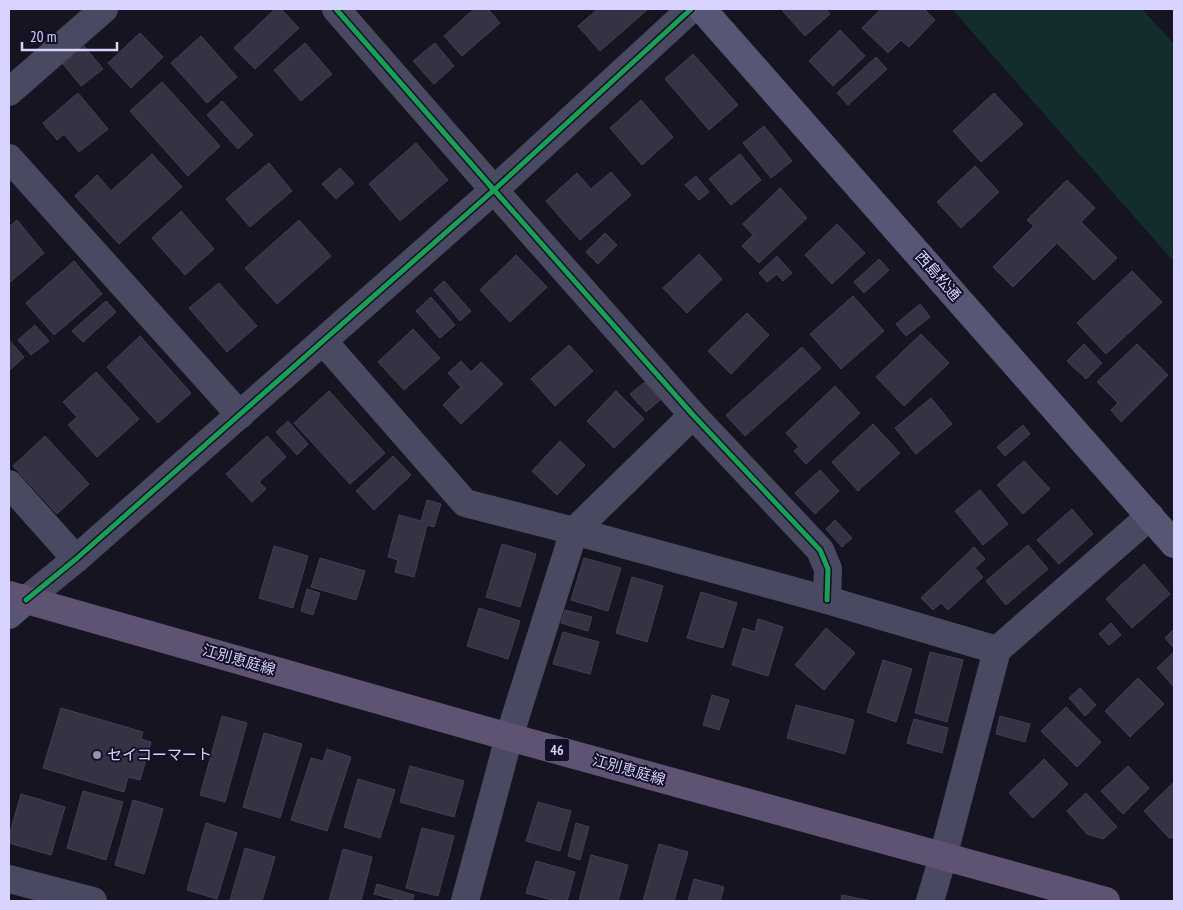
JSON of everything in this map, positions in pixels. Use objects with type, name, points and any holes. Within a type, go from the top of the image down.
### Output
[{"type":"main road","name":"江別恵庭線","points":[[14,603],[509,736],[1106,901]]},
{"type":"street","points":[[9,92],[104,9]]},
{"type":"street","points":[[336,9],[693,415],[820,550],[828,569],[827,600]]},
{"type":"street","points":[[14,603],[76,559],[494,190],[691,9]]},
{"type":"street","name":"西島松通","points":[[702,9],[1174,544]]},
{"type":"street","points":[[9,158],[240,415]]},
{"type":"street","points":[[323,341],[465,503],[827,600],[996,650]]},
{"type":"street","points":[[465,901],[509,736],[574,531],[693,415]]},
{"type":"street","points":[[9,484],[76,559]]},
{"type":"street","points":[[930,901],[996,650],[1150,516]]},
{"type":"street","points":[[9,879],[93,901]]},
{"type":"green space","points":[[952,9],[1142,9],[1174,44],[1174,262]]},
{"type":"building","points":[[275,9],[281,9],[299,28],[255,69],[234,48]]},
{"type":"building","points":[[474,9],[488,9],[500,23],[462,56],[444,36]]},
{"type":"building","points":[[598,9],[647,10],[600,51],[578,26]]},
{"type":"building","points":[[781,9],[826,9],[830,14],[805,36]]},
{"type":"building","points":[[881,9],[924,9],[935,20],[909,47],[901,40],[888,53],[862,28]]},
{"type":"building","points":[[840,30],[865,56],[833,86],[809,61]]},
{"type":"building","points":[[140,33],[163,57],[131,88],[108,63]]},
{"type":"building","points":[[201,36],[237,77],[207,103],[171,63]]},
{"type":"building","points":[[305,43],[332,74],[301,101],[274,70]]},
{"type":"building","points":[[435,43],[454,66],[434,84],[413,61]]},
{"type":"building","points":[[84,46],[103,69],[81,86],[63,64]]},
{"type":"building","points":[[693,54],[738,105],[709,130],[665,79]]},
{"type":"building","points":[[876,57],[887,69],[848,105],[837,93]]},
{"type":"building","points":[[162,82],[220,146],[188,176],[130,111]]},
{"type":"building","points":[[78,93],[108,129],[79,152],[64,134],[57,140],[43,123]]},
{"type":"building","points":[[994,93],[1023,124],[981,162],[953,131]]},
{"type":"building","points":[[641,100],[673,137],[642,165],[610,128]]},
{"type":"building","points":[[222,101],[253,135],[238,149],[207,115]]},
{"type":"building","points":[[764,126],[792,161],[771,178],[743,143]]},
{"type":"building","points":[[416,143],[448,180],[400,221],[369,184]]},
{"type":"building","points":[[152,154],[182,187],[119,244],[75,196],[97,175],[111,191]]},
{"type":"building","points":[[740,154],[761,180],[731,205],[709,179]]},
{"type":"building","points":[[269,163],[292,191],[250,227],[226,199]]},
{"type":"building","points":[[975,166],[999,192],[961,228],[937,202]]},
{"type":"building","points":[[340,168],[354,183],[336,199],[322,184]]},
{"type":"building","points":[[611,172],[631,195],[580,240],[546,201],[577,173],[591,189]]},
{"type":"building","points":[[696,176],[709,192],[699,200],[685,185]]},
{"type":"building","points":[[1067,180],[1095,208],[1081,222],[1117,258],[1094,280],[1057,243],[1013,287],[993,267],[1034,226],[1027,220]]},
{"type":"building","points":[[780,188],[807,218],[759,263],[742,246],[753,235],[743,224]]},
{"type":"building","points":[[181,211],[214,249],[185,275],[152,238]]},
{"type":"building","points":[[17,220],[44,253],[9,283],[9,227]]},
{"type":"building","points":[[299,220],[331,256],[277,304],[245,268]]},
{"type":"building","points":[[837,224],[865,253],[832,284],[805,255]]},
{"type":"building","points":[[605,233],[617,245],[598,264],[586,252]]},
{"type":"building","points":[[699,254],[722,279],[687,313],[663,288]]},
{"type":"building","points":[[516,255],[547,287],[510,322],[480,290]]},
{"type":"building","points":[[777,256],[792,273],[783,281],[777,274],[767,282],[759,273]]},
{"type":"building","points":[[879,259],[889,270],[864,293],[854,282]]},
{"type":"building","points":[[74,261],[102,294],[54,335],[26,303]]},
{"type":"building","points":[[1132,271],[1162,302],[1106,354],[1077,323]]},
{"type":"building","points":[[444,281],[471,311],[460,321],[434,290]]},
{"type":"building","points":[[219,283],[257,326],[227,352],[189,308]]},
{"type":"building","points":[[853,296],[884,331],[841,369],[810,334]]},
{"type":"building","points":[[431,297],[455,325],[440,338],[416,311]]},
{"type":"building","points":[[106,301],[116,312],[83,342],[72,331]]},
{"type":"building","points":[[920,304],[930,317],[906,336],[896,324]]},
{"type":"building","points":[[747,313],[769,335],[731,374],[708,351]]},
{"type":"building","points":[[35,325],[49,341],[31,355],[18,340]]},
{"type":"building","points":[[413,329],[440,358],[404,390],[378,362]]},
{"type":"building","points":[[921,334],[949,363],[904,406],[876,377]]},
{"type":"building","points":[[140,336],[191,393],[158,423],[107,367]]},
{"type":"building","points":[[9,340],[24,357],[9,371]]},
{"type":"building","points":[[1084,344],[1102,363],[1086,379],[1067,361]]},
{"type":"building","points":[[1137,344],[1168,375],[1121,422],[1111,410],[1118,403],[1097,382]]},
{"type":"building","points":[[569,345],[593,371],[555,406],[531,379]]},
{"type":"building","points":[[802,347],[821,368],[745,436],[726,415]]},
{"type":"building","points":[[461,361],[471,372],[481,362],[503,384],[461,424],[443,405],[461,387],[448,373]]},
{"type":"building","points":[[96,372],[139,419],[97,457],[68,425],[77,417],[63,402]]},
{"type":"building","points":[[645,382],[660,400],[646,412],[630,394]]},
{"type":"building","points":[[835,386],[860,413],[806,464],[794,451],[799,447],[786,433]]},
{"type":"building","points":[[329,391],[385,453],[350,484],[294,423]]},
{"type":"building","points":[[616,391],[644,419],[614,448],[587,421]]},
{"type":"building","points":[[931,398],[952,424],[916,454],[895,428]]},
{"type":"building","points":[[288,421],[308,444],[297,455],[276,432]]},
{"type":"building","points":[[873,424],[900,453],[858,491],[832,462]]},
{"type":"building","points":[[1023,425],[1030,434],[1005,456],[997,447]]},
{"type":"building","points":[[45,436],[89,484],[57,514],[13,466]]},
{"type":"building","points":[[267,436],[286,457],[259,482],[266,489],[252,502],[226,474]]},
{"type":"building","points":[[560,441],[585,465],[557,495],[532,471]]},
{"type":"building","points":[[393,456],[411,475],[374,510],[356,491]]},
{"type":"building","points":[[1024,461],[1050,489],[1023,514],[997,485]]},
{"type":"building","points":[[820,470],[839,491],[815,514],[795,493]]},
{"type":"building","points":[[980,490],[1008,524],[983,545],[955,511]]},
{"type":"building","points":[[427,500],[441,504],[434,527],[427,525],[414,577],[395,572],[398,560],[388,557],[399,515],[421,521]]},
{"type":"building","points":[[1072,509],[1093,534],[1059,564],[1037,540]]},
{"type":"building","points":[[835,520],[852,538],[842,547],[826,529]]},
{"type":"building","points":[[502,544],[536,554],[520,607],[486,597]]},
{"type":"building","points":[[1028,545],[1048,569],[1006,605],[986,581]]},
{"type":"building","points":[[274,546],[308,556],[293,608],[259,598]]},
{"type":"building","points":[[974,547],[985,559],[975,568],[983,577],[948,610],[941,603],[933,610],[921,598]]},
{"type":"building","points":[[320,558],[365,571],[356,600],[311,587]]},
{"type":"building","points":[[584,558],[621,568],[608,611],[571,600]]},
{"type":"building","points":[[1144,564],[1170,594],[1132,628],[1106,599]]},
{"type":"building","points":[[632,577],[663,586],[647,642],[616,633]]},
{"type":"building","points":[[307,589],[320,593],[313,615],[301,611]]},
{"type":"building","points":[[701,592],[737,603],[723,648],[687,638]]},
{"type":"building","points":[[479,608],[520,621],[508,659],[467,646]]},
{"type":"building","points":[[565,610],[592,617],[588,631],[561,623]]},
{"type":"building","points":[[758,619],[783,627],[768,676],[732,665],[743,628],[755,632]]},
{"type":"building","points":[[1111,623],[1121,635],[1109,645],[1099,634]]},
{"type":"building","points":[[826,628],[855,653],[824,690],[795,665]]},
{"type":"building","points":[[1174,629],[1174,648],[1165,638]]},
{"type":"building","points":[[563,632],[599,642],[590,674],[553,664]]},
{"type":"building","points":[[930,652],[963,660],[947,722],[915,713]]},
{"type":"building","points":[[1174,652],[1174,687],[1157,668]]},
{"type":"building","points":[[883,660],[912,669],[896,722],[867,712]]},
{"type":"building","points":[[1138,678],[1164,704],[1130,737],[1105,711]]},
{"type":"building","points":[[1080,688],[1096,705],[1085,716],[1069,698]]},
{"type":"building","points":[[712,695],[729,700],[719,730],[703,725]]},
{"type":"building","points":[[796,705],[854,720],[845,754],[787,738]]},
{"type":"building","points":[[1066,707],[1101,742],[1077,767],[1041,731]]},
{"type":"building","name":"セイコーマート","points":[[61,708],[143,732],[141,739],[151,742],[140,780],[128,777],[124,792],[43,768]]},
{"type":"building","points":[[222,716],[247,723],[225,802],[200,795]]},
{"type":"building","points":[[1000,716],[1030,724],[1025,742],[996,734]]},
{"type":"building","points":[[914,719],[948,728],[942,753],[907,743]]},
{"type":"building","points":[[264,733],[302,744],[280,818],[243,807]]},
{"type":"building","points":[[327,749],[351,757],[327,831],[291,820],[311,758],[323,761]]},
{"type":"building","points":[[1044,759],[1068,784],[1033,818],[1009,793]]},
{"type":"building","points":[[410,766],[464,781],[454,817],[400,802]]},
{"type":"building","points":[[1128,766],[1149,788],[1123,814],[1101,791]]},
{"type":"building","points":[[358,779],[395,790],[380,838],[344,827]]},
{"type":"building","points":[[1174,782],[1174,837],[1169,838],[1144,811]]},
{"type":"building","points":[[83,791],[123,802],[106,860],[67,848]]},
{"type":"building","points":[[1086,793],[1117,827],[1103,839],[1087,834],[1067,811]]},
{"type":"building","points":[[21,794],[65,807],[51,855],[9,843],[9,836]]},
{"type":"building","points":[[133,800],[163,809],[144,874],[115,865]]},
{"type":"building","points":[[538,802],[571,811],[560,851],[526,841]]},
{"type":"building","points":[[206,823],[237,833],[217,899],[187,890]]},
{"type":"building","points":[[576,823],[589,827],[580,860],[568,856]]},
{"type":"building","points":[[422,828],[454,836],[438,896],[406,888]]},
{"type":"building","points":[[659,844],[688,852],[674,901],[643,901]]},
{"type":"building","points":[[245,848],[275,857],[262,901],[230,900]]},
{"type":"building","points":[[343,849],[372,857],[361,901],[329,901]]},
{"type":"building","points":[[591,855],[628,865],[618,901],[579,901]]},
{"type":"building","points":[[536,861],[575,872],[567,901],[555,901],[526,893]]},
{"type":"building","points":[[694,879],[724,887],[720,901],[688,901]]},
{"type":"building","points":[[377,884],[414,895],[412,901],[401,901],[374,894]]},
{"type":"building","points":[[842,895],[872,901],[841,901]]},
{"type":"cycle path","points":[[336,9],[693,415],[820,550],[828,569],[827,600]]},
{"type":"cycle path","points":[[26,600],[76,559],[494,190],[691,9]]},
{"type":"place","name":"セイコーマート","points":[[97,755]]}]
